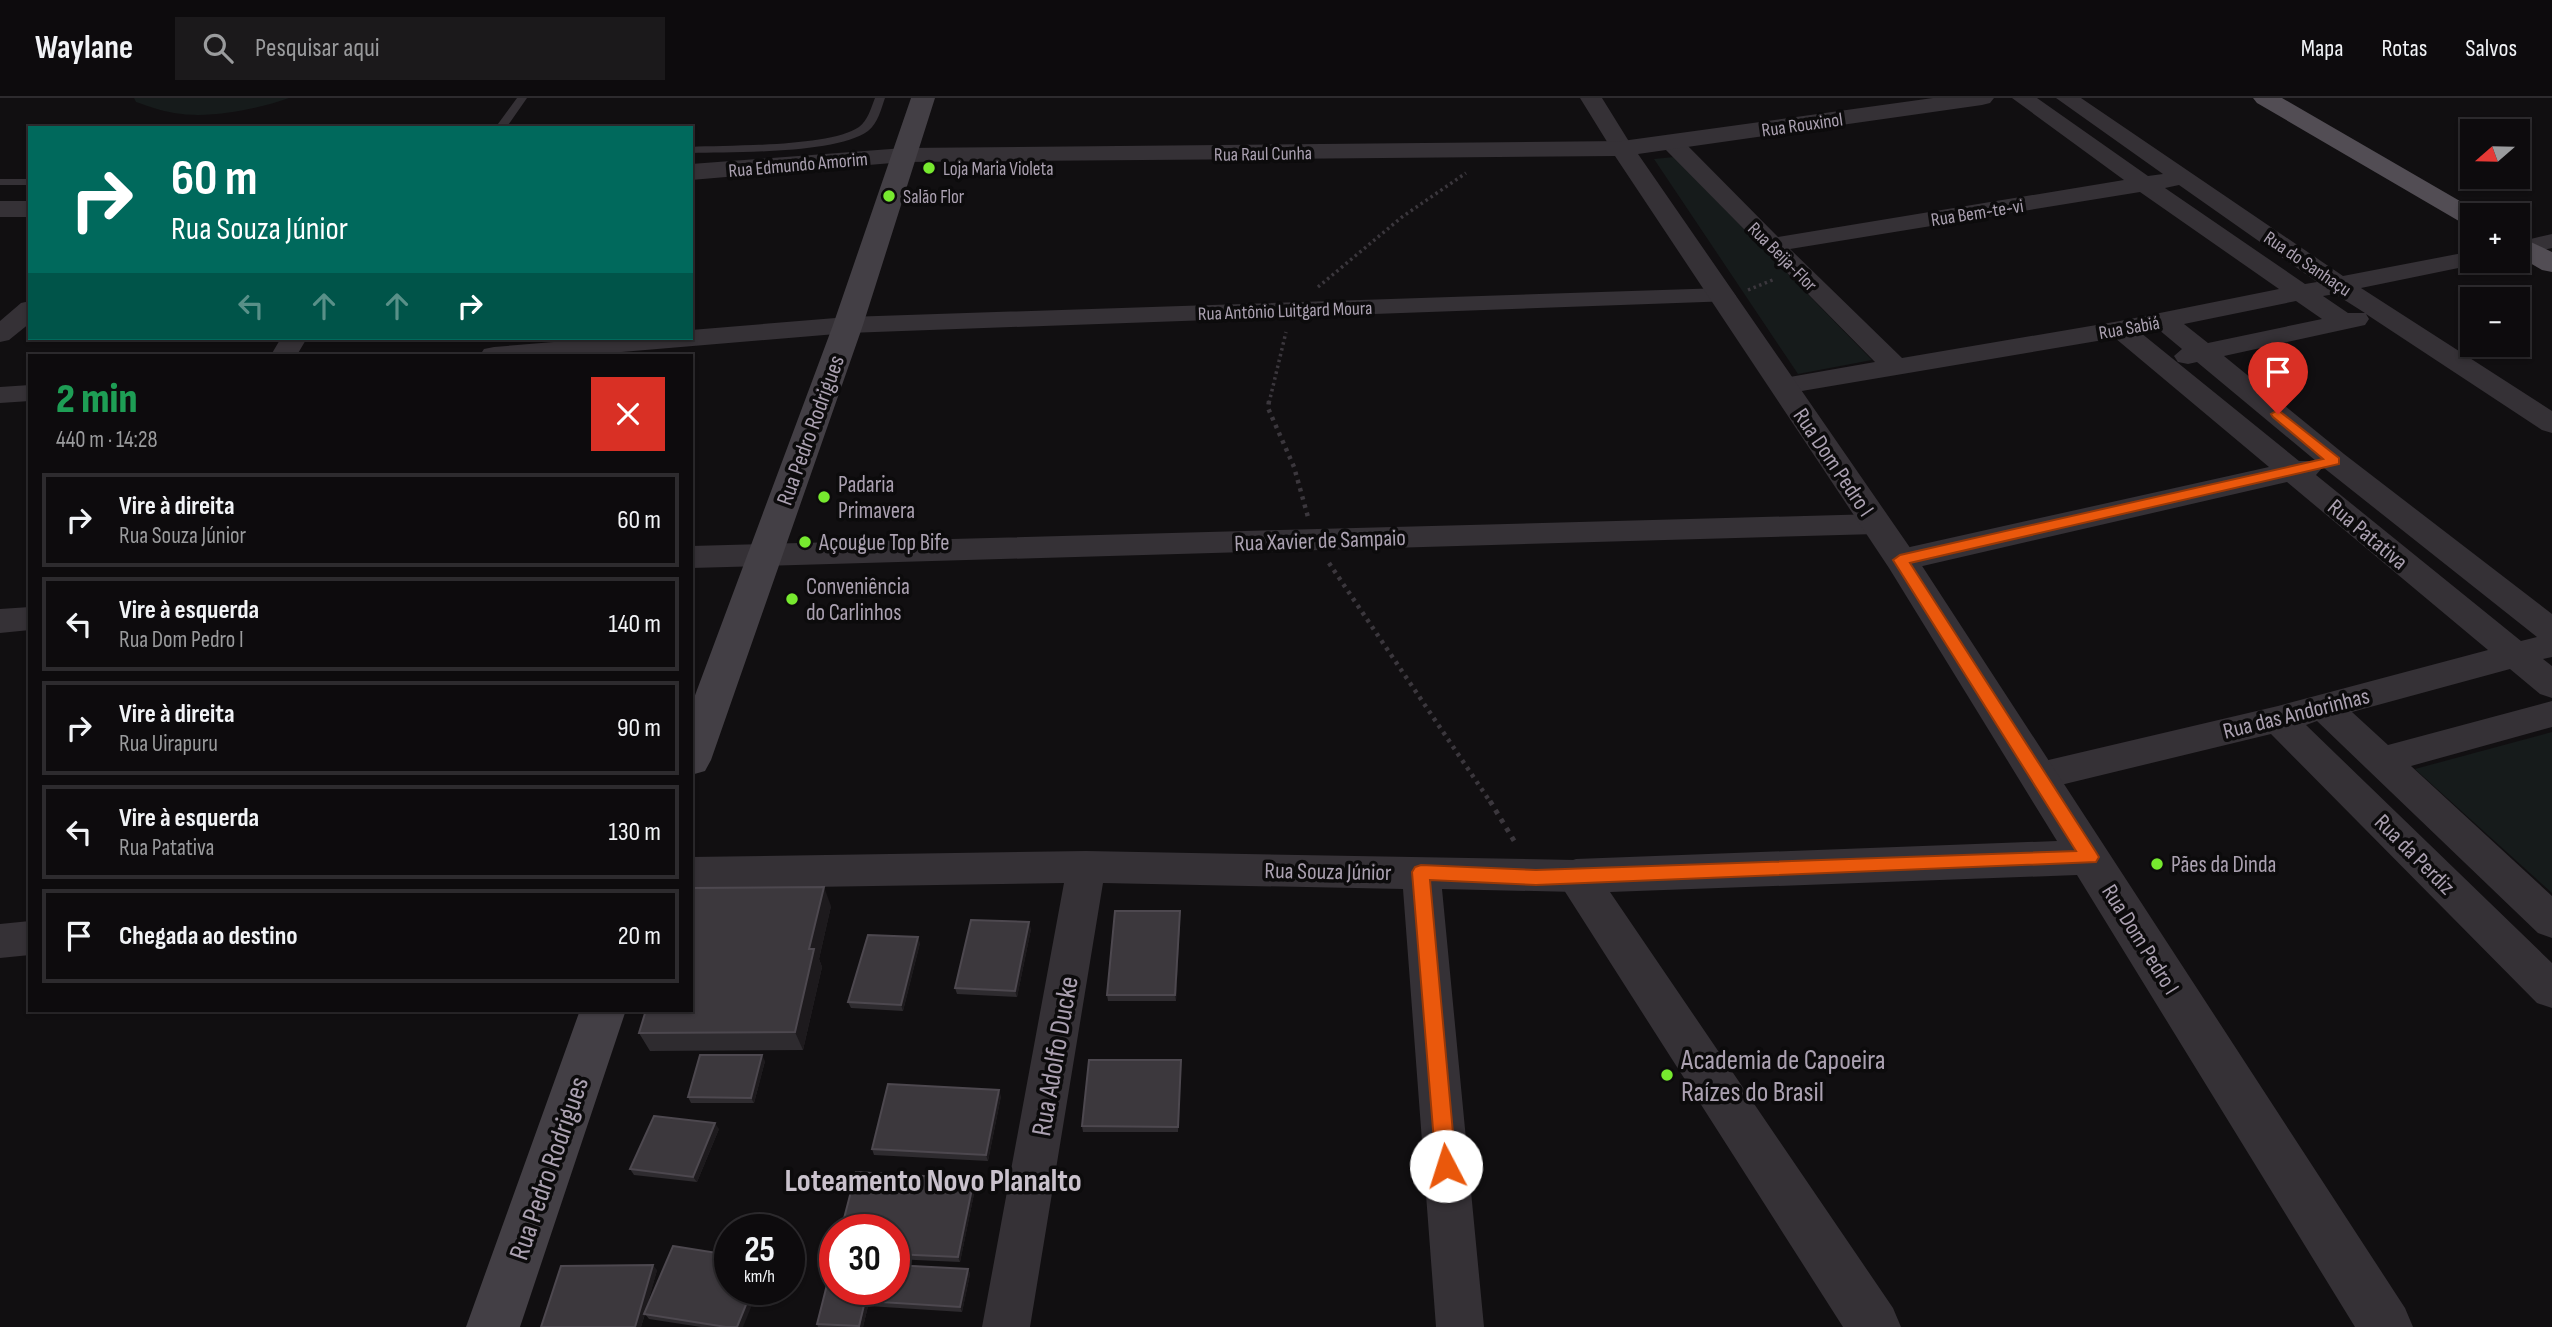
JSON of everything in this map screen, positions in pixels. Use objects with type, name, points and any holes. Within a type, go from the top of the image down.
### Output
[{"type":"main road","name":"Rua Pedro Rodrigues","points":[[693,754],[848,325],[923,98]]},
{"type":"main road","points":[[2270,99],[2460,210]]},
{"type":"main road","points":[[2530,252],[2552,264]]},
{"type":"main road","name":"Rua Pedro Rodrigues","points":[[493,1327],[602,1012]]},
{"type":"street","name":"Rua Dom Pedro I","points":[[1591,98],[1900,560],[2040,776],[2386,1327]]},
{"type":"street","name":"Rua Rouxinol","points":[[1622,148],[1982,98]]},
{"type":"street","name":"Rua do Sanhaçu","points":[[2023,98],[2344,322]]},
{"type":"street","name":"Rua do Sanhaçu","points":[[2067,98],[2339,285],[2552,424]]},
{"type":"street","name":"Rua Beija-Flor","points":[[1672,143],[1896,367]]},
{"type":"street","name":"Rua Raul Cunha","points":[[904,155],[1622,148]]},
{"type":"street","name":"Rua Edmundo Amorim","points":[[693,172],[904,155]]},
{"type":"street","name":"Rua Bem-te-vi","points":[[1778,251],[2182,178]]},
{"type":"street","points":[[0,209],[28,209]]},
{"type":"street","points":[[2530,245],[2552,241]]},
{"type":"street","name":"Rua Sabiá","points":[[1784,386],[2120,329],[2460,261]]},
{"type":"street","name":"Rua Antônio Luitgard Moura","points":[[693,338],[848,325],[1723,296]]},
{"type":"street","points":[[0,334],[28,311]]},
{"type":"street","name":"Rua Sabiá","points":[[2161,362],[2385,314]]},
{"type":"street","name":"Rua Patativa","points":[[2163,320],[2334,461],[2552,631]]},
{"type":"street","name":"Rua Patativa","points":[[2120,329],[2552,685]]},
{"type":"street","name":"Rua Antônio Luitgard Moura","points":[[506,354],[671,340]]},
{"type":"street","points":[[0,395],[28,393]]},
{"type":"street","points":[[1900,560],[2334,461]]},
{"type":"street","name":"Rua Xavier de Sampaio","points":[[693,557],[1876,524]]},
{"type":"street","points":[[0,621],[28,618]]},
{"type":"street","name":"Rua das Andorinhas","points":[[2040,776],[2278,719],[2552,645]]},
{"type":"street","name":"Rua da Perdiz","points":[[2324,707],[2552,921]]},
{"type":"street","points":[[2380,761],[2552,714]]},
{"type":"street","name":"Rua da Perdiz","points":[[2278,719],[2552,990]]},
{"type":"street","name":"Rua Souza Júnior","points":[[693,873],[1086,867],[1421,872],[1556,877],[2090,857]]},
{"type":"street","name":"Rua Adolfo Ducke","points":[[1006,1327],[1086,867]]},
{"type":"street","points":[[1421,872],[1460,1327]]},
{"type":"street","points":[[1556,877],[1874,1327]]},
{"type":"street","points":[[0,941],[28,938]]},
{"type":"lane","points":[[501,126],[522,98]]},
{"type":"lane","points":[[693,150],[812,142],[849,135],[862,131],[870,122],[880,98]]},
{"type":"lane","points":[[0,182],[28,182]]},
{"type":"path","points":[[1503,151],[1448,184],[1402,217],[1293,309],[1273,377],[1268,408],[1294,467],[1315,541],[1467,764],[1556,877]]},
{"type":"path","points":[[1723,296],[1763,285],[1777,278],[1778,251]]},
{"type":"shaded area","points":[[134,98],[289,98],[247,110],[188,115],[164,111],[136,102]]},
{"type":"shaded area","points":[[1674,157],[1872,360],[1798,374],[1654,159]]},
{"type":"shaded area","points":[[2552,732],[2552,893],[2415,769]]},
{"type":"building","points":[[824,887],[809,949],[814,949],[795,1032],[639,1033],[645,1012],[693,1012],[693,888]]},
{"type":"building","points":[[1115,911],[1180,911],[1175,995],[1107,995]]},
{"type":"building","points":[[971,920],[1029,922],[1015,991],[955,988]]},
{"type":"building","points":[[868,935],[918,937],[901,1005],[848,1002]]},
{"type":"building","points":[[700,1055],[762,1055],[751,1098],[688,1097]]},
{"type":"building","points":[[1089,1060],[1181,1060],[1178,1127],[1082,1126]]},
{"type":"building","points":[[888,1084],[999,1090],[986,1155],[872,1149]]},
{"type":"building","points":[[654,1116],[715,1123],[693,1177],[630,1169]]},
{"type":"building","points":[[856,1172],[974,1179],[958,1257],[910,1255],[910,1214],[845,1214]]},
{"type":"building","points":[[673,1246],[714,1252],[714,1305],[746,1305],[737,1327],[644,1314]]},
{"type":"building","points":[[653,1265],[635,1327],[541,1327],[561,1266]]},
{"type":"building","points":[[910,1266],[968,1269],[960,1307],[910,1304]]},
{"type":"building","points":[[822,1305],[864,1305],[859,1326],[817,1324]]},
{"type":"place","name":"Loja Maria Violeta","points":[[929,168]]},
{"type":"place","name":"Salão Flor","points":[[889,196]]},
{"type":"place","name":"Padaria Primavera","points":[[824,497]]},
{"type":"place","name":"Açougue Top Bife","points":[[805,542]]},
{"type":"place","name":"Conveniência do Carlinhos","points":[[792,599]]},
{"type":"place","name":"Pães da Dinda","points":[[2157,864]]},
{"type":"place","name":"Academia de Capoeira Raízes do Brasil","points":[[1667,1075]]},
{"type":"district","name":"Loteamento Novo Planalto","points":[[933,1180]]},
{"type":"route","points":[[1446,1166],[1421,872],[1536,877],[2090,857],[1900,560],[2334,461],[2278,414]]}]
